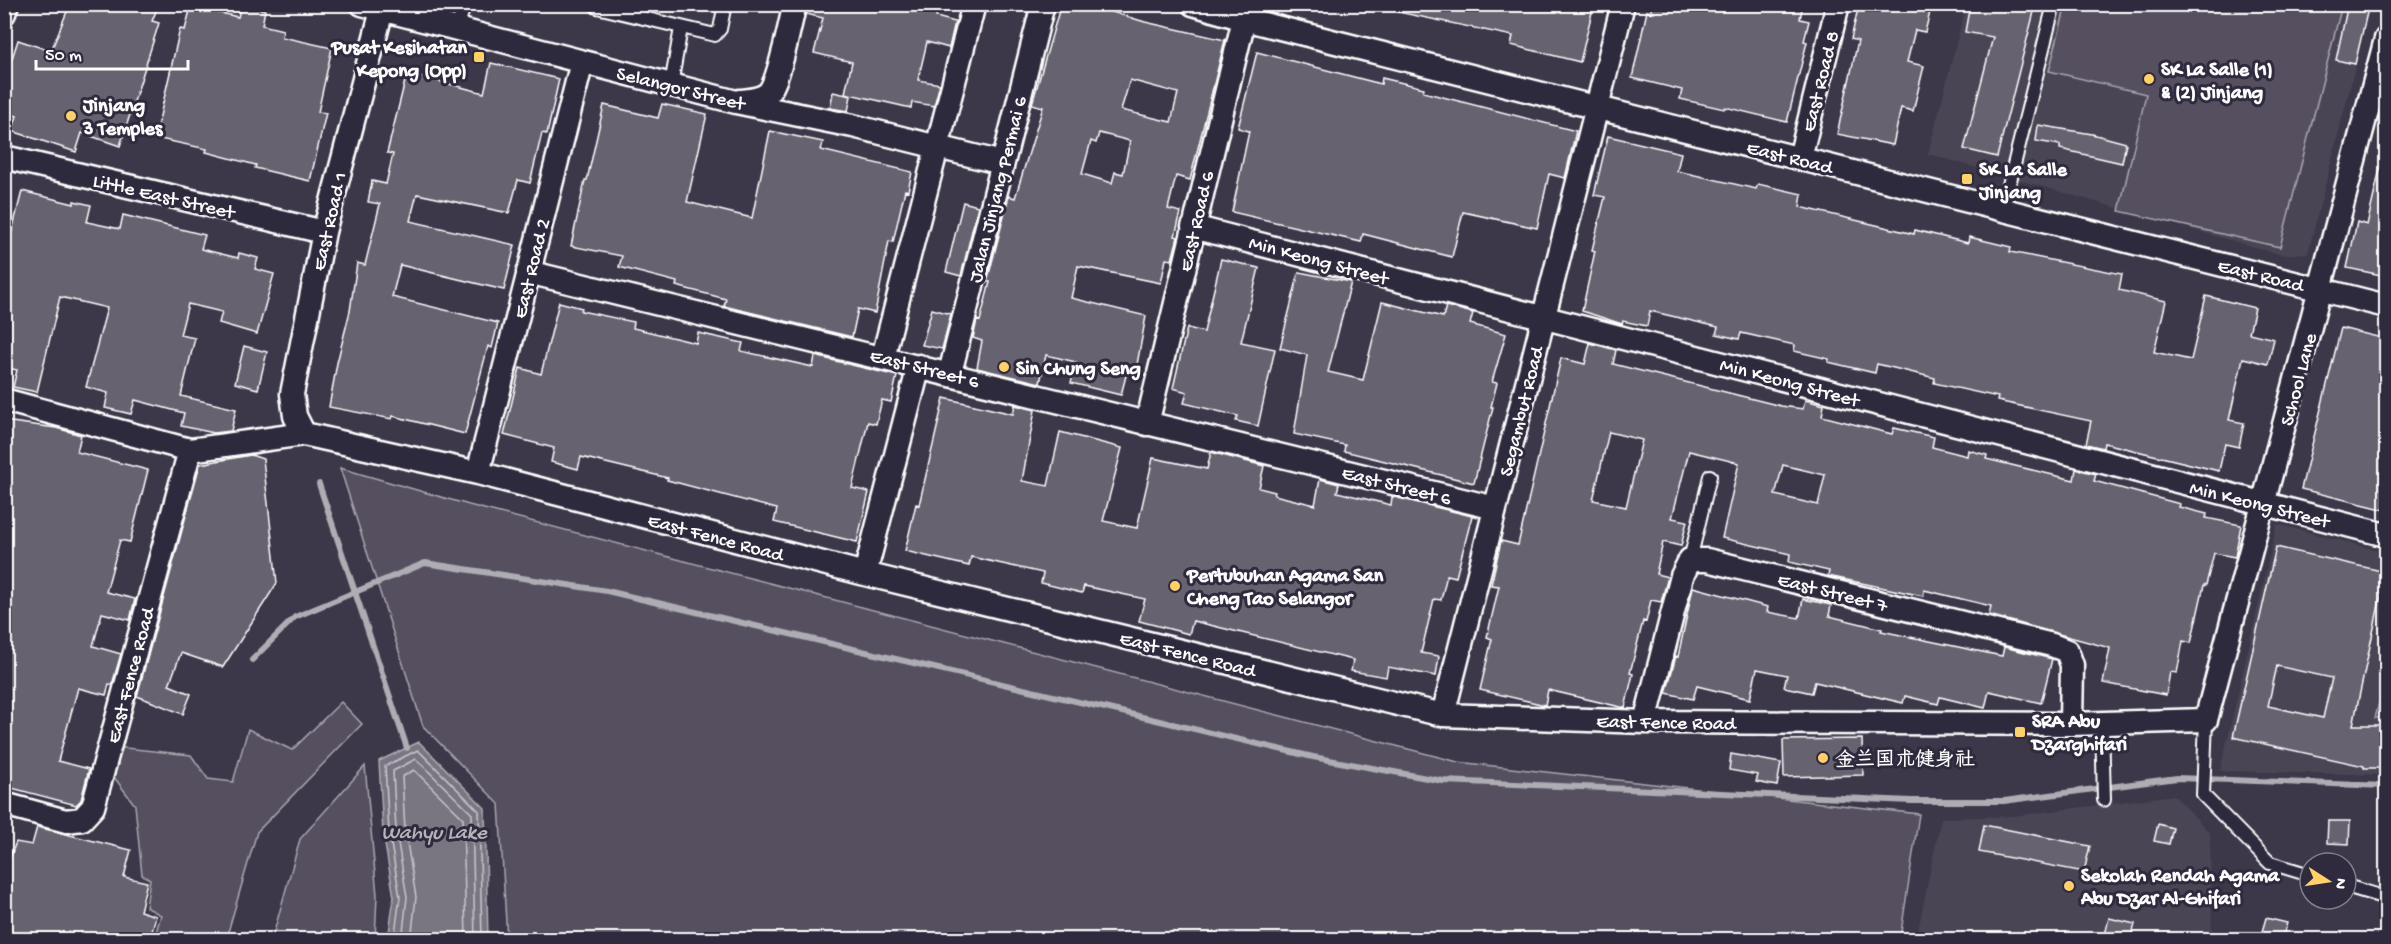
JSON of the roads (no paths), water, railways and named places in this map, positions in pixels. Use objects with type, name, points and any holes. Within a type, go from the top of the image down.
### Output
[{"type":"street","points":[[5,11],[6,4]]},
{"type":"street","points":[[736,102],[757,99],[769,93],[776,77],[795,4]]},
{"type":"street","points":[[883,357],[974,4]]},
{"type":"street","name":"Jalan Jinjang Permai 6","points":[[950,373],[1042,4]]},
{"type":"street","name":"East Road","points":[[1193,4],[1244,19],[2386,306]]},
{"type":"street","name":"Segambut Road","points":[[1443,715],[1623,4]]},
{"type":"street","name":"East Road 8","points":[[1800,158],[1838,4]]},
{"type":"street","name":"Selangor Street","points":[[376,6],[456,30],[736,102],[853,126],[1002,163]]},
{"type":"street","name":"East Road 1","points":[[303,434],[294,416],[292,394],[324,232],[376,6]]},
{"type":"street","name":"East Road 6","points":[[1148,424],[1244,19]]},
{"type":"street","name":"School Lane","points":[[2206,720],[2320,289],[2381,81],[2386,39]]},
{"type":"street","name":"East Road 2","points":[[478,474],[582,62]]},
{"type":"street","name":"Little East Street","points":[[4,157],[324,232]]},
{"type":"street","name":"Min Keong Street","points":[[1193,227],[2386,535]]},
{"type":"street","name":"East Street 6","points":[[528,272],[950,373],[1148,424],[1495,508]]},
{"type":"street","points":[[865,574],[919,366]]},
{"type":"street","name":"East Fence Road","points":[[4,400],[190,450],[303,434],[478,474],[865,574],[1443,715],[1645,722],[2071,724],[2103,733],[2206,720]]},
{"type":"street","name":"East Fence Road","points":[[4,804],[66,821],[82,819],[93,807],[190,450]]},
{"type":"street","points":[[1645,722],[1682,576],[1690,560]]},
{"type":"street","name":"East Street 7","points":[[1690,560],[1719,563],[2052,645],[2067,651],[2072,665],[2071,724]]},
{"type":"lane","points":[[456,30],[465,4]]},
{"type":"lane","points":[[595,4],[715,35],[719,33],[725,4]]},
{"type":"lane","points":[[2003,209],[2054,4]]},
{"type":"lane","points":[[671,85],[681,28]]},
{"type":"lane","points":[[1690,560],[1710,476]]},
{"type":"lane","points":[[2206,720],[2203,795],[2270,863],[2298,871]]},
{"type":"lane","points":[[2103,733],[2104,798]]},
{"type":"lane","points":[[2358,890],[2386,898]]},
{"type":"lane","points":[[2386,934],[2386,939]]},
{"type":"water","name":"Wahyu Lake","points":[[419,742],[485,808],[488,939],[388,939],[394,897],[383,833],[379,761]]},
{"type":"waterway","points":[[319,484],[407,748]]},
{"type":"waterway","points":[[252,660],[295,617],[425,563],[607,591],[1313,757],[1443,781],[1912,801],[2004,801],[2177,778],[2386,786]]},
{"type":"place","name":"Pusat Kesihatan Kepong (Opp)","points":[[479,57]]},
{"type":"place","name":"SK La Salle (1) & (2) Jinjang","points":[[2149,79]]},
{"type":"place","name":"Jinjang 3 Temples","points":[[71,116]]},
{"type":"place","name":"SK La Salle Jinjang","points":[[1967,179]]},
{"type":"place","name":"Sin Chung Seng","points":[[1004,367]]},
{"type":"place","name":"Pertubuhan Agama San Cheng Tao Selangor","points":[[1175,586]]},
{"type":"place","name":"SRA Abu Dzarghifari","points":[[2020,732]]},
{"type":"place","name":"金兰国术健身社","points":[[1823,758]]},
{"type":"place","name":"Sekolah Rendah Agama Abu Dzar Al-Ghifari","points":[[2069,886]]}]
